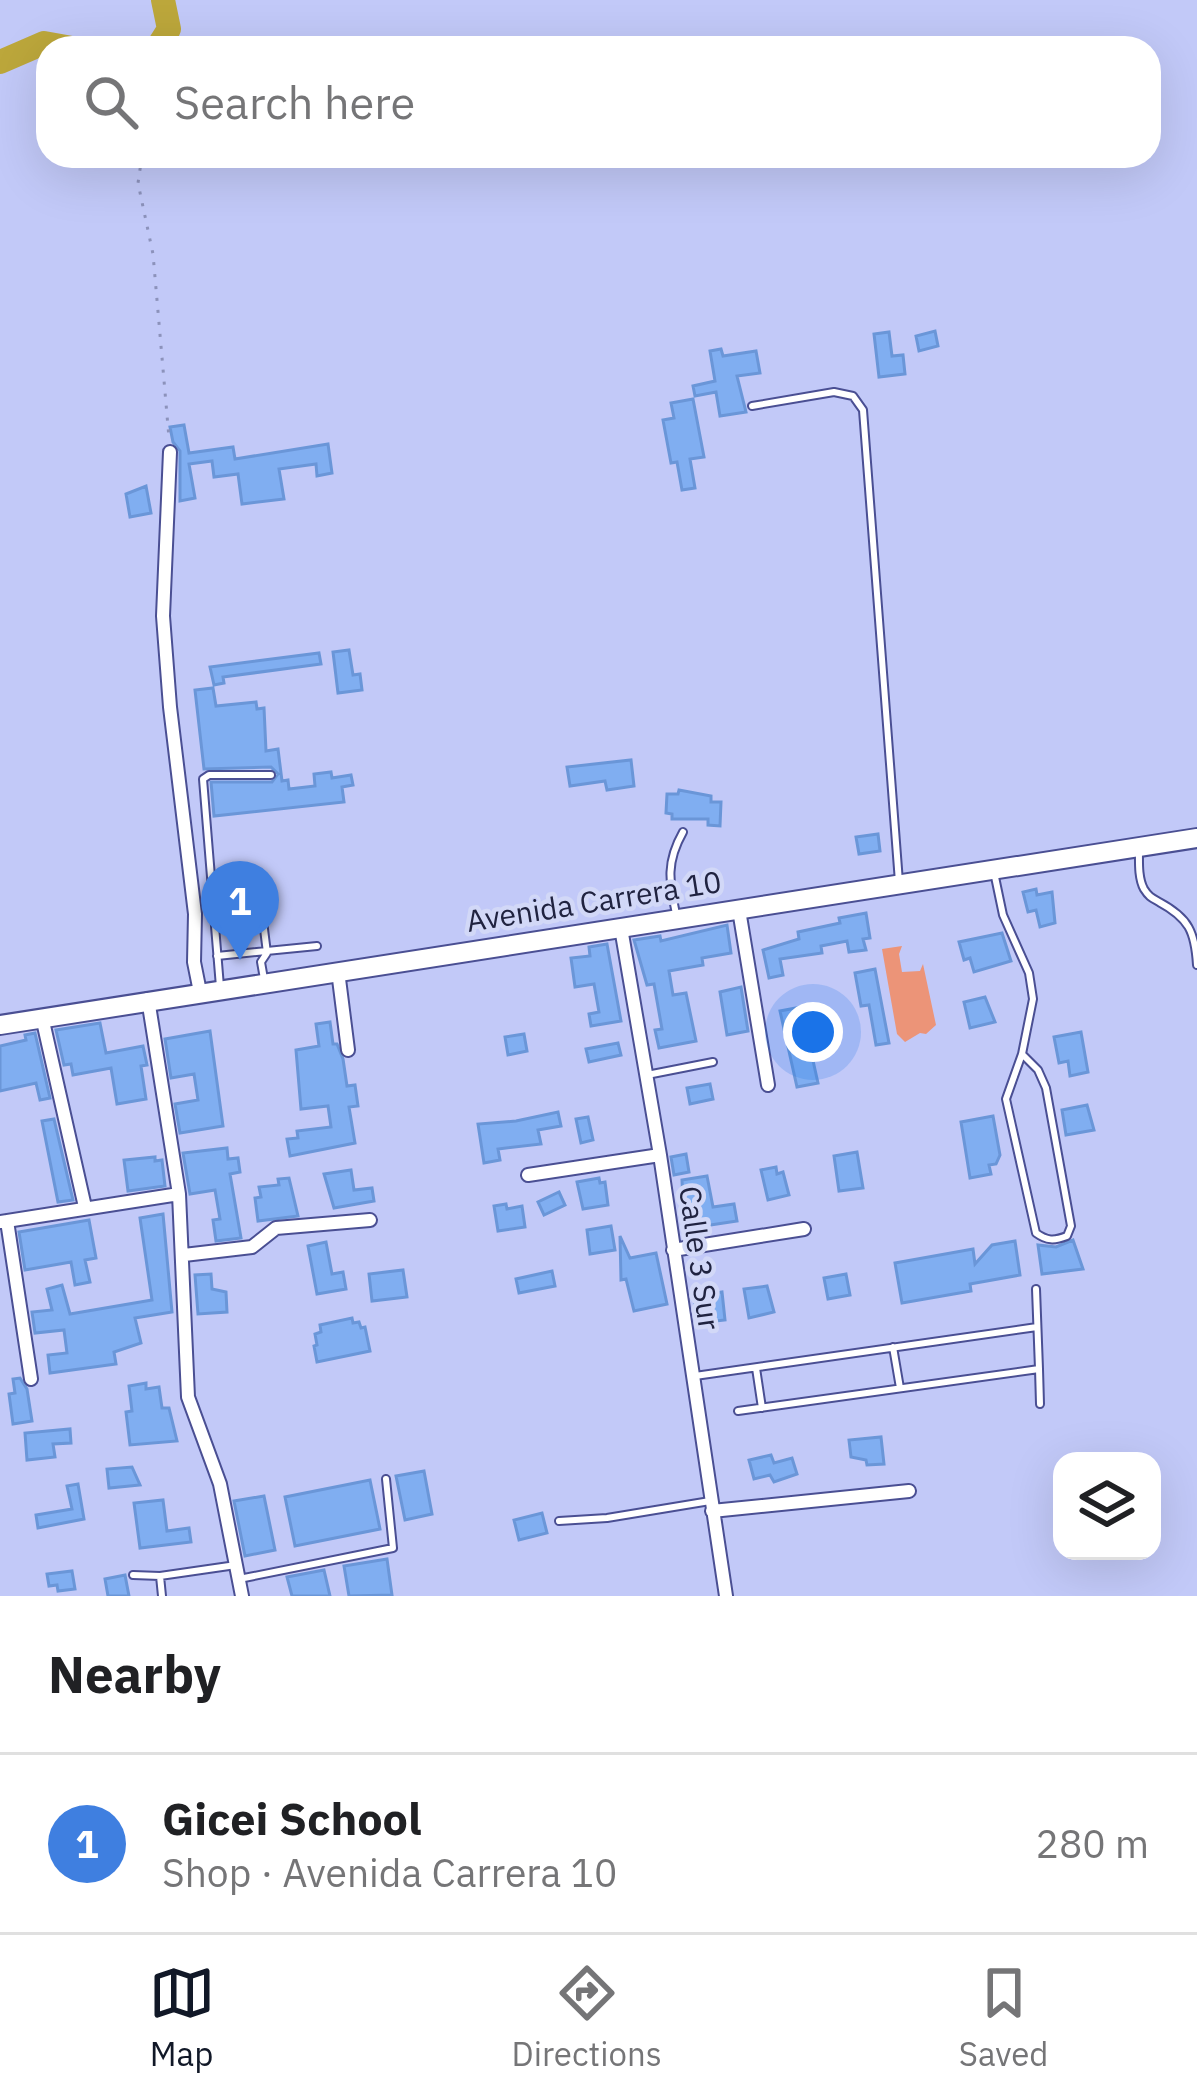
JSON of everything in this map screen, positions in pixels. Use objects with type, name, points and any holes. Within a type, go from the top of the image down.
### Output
[{"type":"street","points":[[170,452],[164,616],[170,707],[195,914],[194,962],[210,991]]},
{"type":"street","name":"Avenida Carrera 10","points":[[0,1025],[1197,838]]},
{"type":"street","points":[[740,910],[768,1085]]},
{"type":"street","name":"Calle 3 Sur","points":[[621,928],[726,1596]]},
{"type":"street","points":[[338,970],[348,1050]]},
{"type":"street","points":[[148,999],[179,1194],[188,1397],[220,1484],[242,1596]]},
{"type":"street","points":[[42,1017],[86,1207]]},
{"type":"street","points":[[528,1174],[660,1155]]},
{"type":"street","points":[[31,1379],[3,1222],[179,1194]]},
{"type":"street","points":[[184,1255],[252,1247],[276,1228],[370,1220]]},
{"type":"street","points":[[673,1250],[804,1228]]},
{"type":"street","points":[[711,1506],[909,1491]]},
{"type":"lane","points":[[752,406],[834,392],[853,396],[863,410],[900,885]]},
{"type":"lane","points":[[210,991],[217,956],[203,779],[209,775],[272,775]]},
{"type":"lane","points":[[676,920],[668,875],[670,856],[683,832]]},
{"type":"lane","points":[[1138,849],[1143,888],[1183,915],[1196,938],[1197,965]]},
{"type":"lane","points":[[994,871],[1003,915],[1029,973],[1034,999],[1006,1099],[1036,1233],[1045,1240],[1056,1240],[1067,1236],[1071,1226],[1050,1111],[1038,1070],[1022,1054]]},
{"type":"lane","points":[[260,897],[267,953],[262,962],[264,983]]},
{"type":"lane","points":[[217,956],[317,946]]},
{"type":"lane","points":[[647,1075],[712,1062]]},
{"type":"lane","points":[[1036,1289],[1040,1404]]},
{"type":"lane","points":[[692,1376],[1037,1327]]},
{"type":"lane","points":[[893,1347],[900,1388]]},
{"type":"lane","points":[[756,1368],[762,1408]]},
{"type":"lane","points":[[738,1411],[1039,1370]]},
{"type":"lane","points":[[133,1575],[237,1572],[393,1548],[386,1479]]},
{"type":"lane","points":[[559,1521],[711,1506]]},
{"type":"lane","points":[[160,1576],[162,1596]]},
{"type":"path","points":[[140,168],[138,183],[153,254],[170,452]]},
{"type":"shaded area","points":[[250,885],[256,932],[233,935],[226,888]]},
{"type":"shaded area","points":[[902,946],[902,972],[920,971],[923,964],[936,1025],[905,1042],[897,1034],[882,949]]},
{"type":"building","points":[[935,331],[938,346],[919,351],[916,336]]},
{"type":"building","points":[[889,332],[892,356],[903,355],[905,374],[879,377],[874,334]]},
{"type":"building","points":[[721,349],[723,356],[756,351],[760,373],[737,376],[746,412],[720,416],[716,392],[695,396],[693,386],[715,381],[710,351]]},
{"type":"building","points":[[693,399],[704,457],[690,459],[695,488],[682,490],[663,420],[674,418],[671,403]]},
{"type":"building","points":[[184,425],[189,453],[233,447],[235,459],[328,444],[332,473],[317,476],[316,464],[279,469],[284,499],[242,504],[238,474],[214,477],[212,461],[189,464],[195,498],[180,501],[180,451],[170,427]]},
{"type":"building","points":[[146,486],[151,513],[130,517],[126,494]]},
{"type":"building","points":[[349,650],[353,675],[360,674],[362,690],[338,693],[333,652]]},
{"type":"building","points":[[319,653],[321,664],[223,677],[224,683],[214,685],[210,667]]},
{"type":"building","points":[[213,688],[216,706],[256,702],[257,709],[264,708],[266,751],[278,749],[282,781],[288,780],[289,789],[315,786],[314,774],[351,775],[353,785],[342,787],[344,802],[214,816],[211,782],[272,782],[278,774],[271,767],[204,769],[195,690]]},
{"type":"building","points":[[631,760],[634,786],[607,790],[605,781],[570,786],[567,767]]},
{"type":"building","points":[[679,790],[721,802],[720,826],[708,825],[708,819],[672,819],[666,813],[667,794]]},
{"type":"building","points":[[878,834],[880,851],[859,854],[856,837]]},
{"type":"building","points":[[1036,889],[1037,895],[1052,892],[1055,923],[1040,927],[1036,910],[1028,912],[1023,892]]},
{"type":"building","points":[[866,913],[870,938],[863,939],[866,950],[849,952],[847,941],[821,946],[822,953],[780,959],[783,975],[769,978],[763,950],[799,939],[798,932]]},
{"type":"building","points":[[727,925],[731,953],[702,958],[703,965],[669,971],[673,995],[686,993],[696,1041],[659,1048],[655,1030],[662,1029],[654,984],[647,985],[634,940],[660,936],[661,941]]},
{"type":"building","points":[[1002,933],[1011,961],[974,972],[959,942]]},
{"type":"building","points":[[607,944],[621,1021],[591,1026],[589,1014],[599,1012],[594,984],[575,987],[571,958],[590,956],[589,947]]},
{"type":"building","points":[[875,969],[889,1043],[876,1045],[869,1005],[861,1006],[855,973]]},
{"type":"building","points":[[741,987],[748,1031],[727,1035],[720,992]]},
{"type":"building","points":[[985,997],[995,1022],[970,1028],[964,1002]]},
{"type":"building","points":[[801,1007],[818,1083],[797,1087],[780,1011]]},
{"type":"building","points":[[330,1022],[347,1086],[355,1085],[358,1106],[349,1107],[355,1143],[290,1156],[287,1139],[298,1138],[297,1131],[331,1127],[328,1106],[301,1109],[296,1050],[319,1046],[316,1024]]},
{"type":"building","points":[[100,1023],[106,1053],[143,1046],[146,1099],[117,1104],[111,1068],[73,1075],[71,1064],[64,1065],[56,1030]]},
{"type":"building","points":[[210,1031],[223,1126],[180,1133],[175,1104],[198,1100],[194,1074],[171,1078],[165,1039]]},
{"type":"building","points":[[1081,1032],[1088,1072],[1070,1076],[1068,1061],[1059,1063],[1054,1037]]},
{"type":"building","points":[[35,1033],[50,1098],[40,1100],[36,1083],[0,1091],[0,1046]]},
{"type":"building","points":[[524,1034],[527,1051],[508,1055],[505,1037]]},
{"type":"building","points":[[618,1043],[621,1055],[589,1062],[586,1049]]},
{"type":"building","points":[[710,1084],[713,1099],[690,1104],[687,1088]]},
{"type":"building","points":[[1087,1105],[1094,1130],[1066,1135],[1062,1110]]},
{"type":"building","points":[[558,1112],[561,1126],[538,1130],[541,1144],[498,1149],[500,1160],[484,1163],[478,1124]]},
{"type":"building","points":[[993,1116],[1000,1155],[996,1164],[989,1165],[991,1174],[970,1178],[961,1122]]},
{"type":"building","points":[[588,1117],[593,1140],[581,1143],[576,1119]]},
{"type":"building","points":[[54,1119],[73,1200],[58,1202],[42,1121]]},
{"type":"building","points":[[227,1148],[228,1159],[238,1158],[240,1172],[230,1174],[241,1238],[216,1241],[213,1220],[220,1219],[215,1190],[190,1194],[183,1153]]},
{"type":"building","points":[[857,1152],[863,1188],[839,1191],[834,1156]]},
{"type":"building","points":[[686,1154],[689,1172],[674,1175],[671,1157]]},
{"type":"building","points":[[155,1157],[155,1161],[162,1160],[165,1186],[128,1191],[124,1160]]},
{"type":"building","points":[[776,1167],[777,1174],[783,1172],[789,1195],[768,1200],[761,1170]]},
{"type":"building","points":[[351,1170],[354,1190],[372,1188],[374,1201],[334,1208],[324,1174]]},
{"type":"building","points":[[707,1176],[713,1207],[734,1204],[737,1221],[684,1229],[682,1180]]},
{"type":"building","points":[[289,1178],[298,1216],[258,1221],[255,1198],[261,1197],[259,1187],[279,1185],[278,1179]]},
{"type":"building","points":[[599,1178],[600,1183],[605,1182],[608,1205],[583,1209],[577,1182]]},
{"type":"building","points":[[559,1192],[565,1205],[544,1215],[538,1202]]},
{"type":"building","points":[[506,1204],[507,1209],[522,1206],[525,1227],[498,1231],[494,1206]]},
{"type":"building","points":[[163,1214],[172,1312],[135,1318],[141,1343],[114,1352],[116,1364],[50,1373],[48,1355],[67,1353],[64,1330],[35,1333],[32,1312],[52,1310],[47,1289],[62,1285],[70,1314],[152,1300],[140,1218]]},
{"type":"building","points":[[89,1220],[96,1258],[85,1260],[90,1282],[75,1285],[71,1262],[25,1270],[19,1232]]},
{"type":"building","points":[[611,1226],[615,1250],[590,1254],[587,1230]]},
{"type":"building","points":[[620,1236],[630,1258],[656,1253],[667,1304],[634,1311],[626,1279],[621,1280]]},
{"type":"building","points":[[1073,1240],[1083,1269],[1042,1274],[1038,1245],[1056,1247]]},
{"type":"building","points":[[1015,1241],[1020,1275],[970,1284],[971,1291],[902,1303],[895,1263],[973,1249],[975,1264],[992,1245]]},
{"type":"building","points":[[326,1242],[332,1274],[343,1272],[346,1289],[317,1294],[308,1246]]},
{"type":"building","points":[[403,1270],[407,1297],[372,1301],[369,1274]]},
{"type":"building","points":[[552,1271],[555,1286],[519,1293],[516,1279]]},
{"type":"building","points":[[211,1274],[212,1289],[226,1292],[227,1312],[198,1314],[195,1275]]},
{"type":"building","points":[[846,1274],[850,1295],[828,1299],[824,1278]]},
{"type":"building","points":[[767,1286],[774,1312],[749,1318],[744,1289]]},
{"type":"building","points":[[722,1292],[725,1320],[697,1323],[694,1296]]},
{"type":"building","points":[[352,1318],[365,1327],[370,1351],[317,1362],[314,1346],[320,1325]]},
{"type":"building","points":[[20,1378],[27,1389],[32,1421],[13,1424],[9,1394],[15,1393],[13,1379]]},
{"type":"building","points":[[146,1383],[146,1389],[159,1387],[162,1408],[169,1408],[177,1441],[130,1445],[129,1386]]},
{"type":"building","points":[[70,1429],[71,1443],[53,1444],[55,1457],[27,1460],[25,1433]]},
{"type":"building","points":[[881,1437],[884,1464],[867,1465],[866,1460],[851,1457],[849,1440]]},
{"type":"building","points":[[771,1455],[774,1463],[792,1458],[797,1474],[774,1482],[770,1475],[754,1479],[749,1460]]},
{"type":"building","points":[[132,1467],[140,1485],[109,1488],[107,1469]]},
{"type":"building","points":[[424,1471],[432,1514],[405,1520],[396,1476]]},
{"type":"building","points":[[370,1480],[380,1529],[295,1546],[285,1497]]},
{"type":"building","points":[[78,1484],[84,1519],[38,1528],[36,1515],[72,1509],[67,1486]]},
{"type":"building","points":[[264,1496],[275,1550],[245,1556],[234,1501]]},
{"type":"building","points":[[163,1500],[167,1531],[189,1528],[191,1542],[140,1548],[134,1503]]},
{"type":"building","points":[[542,1513],[547,1533],[519,1540],[514,1520]]},
{"type":"building","points":[[387,1559],[392,1595],[349,1596],[344,1566]]},
{"type":"building","points":[[324,1570],[330,1596],[292,1596],[287,1577]]},
{"type":"building","points":[[72,1571],[75,1589],[58,1591],[57,1585],[49,1586],[47,1574]]},
{"type":"building","points":[[125,1575],[129,1596],[108,1596],[105,1579]]},
{"type":"waterway","points":[[163,0],[169,29],[165,36]]},
{"type":"waterway","points":[[0,62],[36,46]]},
{"type":"place","name":"Gicei School","points":[[240,960]]}]
